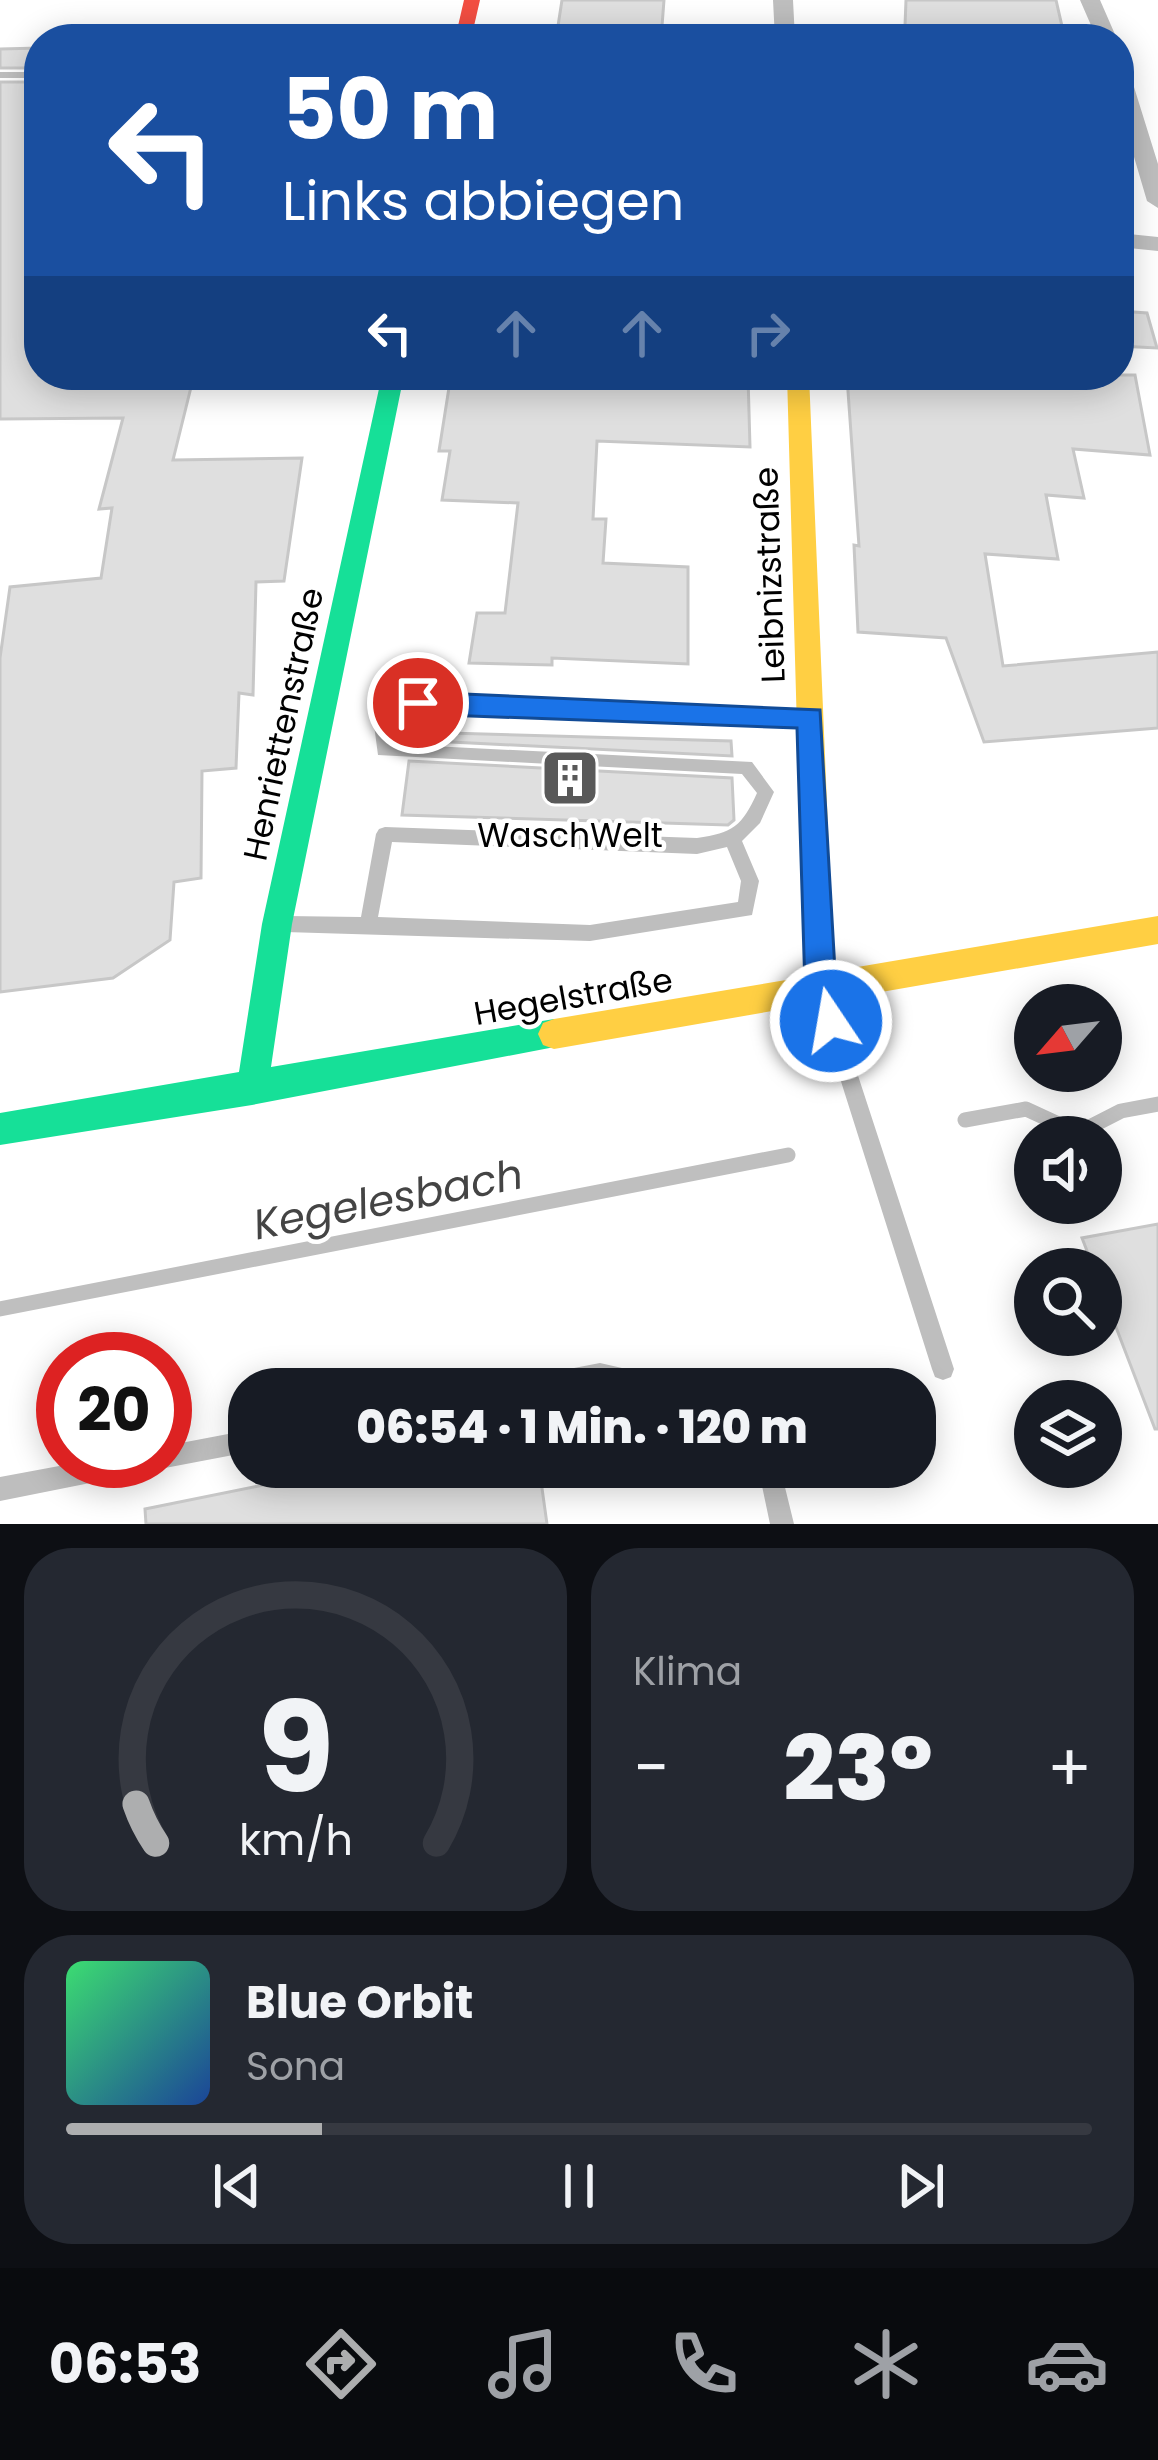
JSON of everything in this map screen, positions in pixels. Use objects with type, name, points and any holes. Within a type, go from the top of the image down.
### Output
[{"type":"street","points":[[1134,121],[1158,201]]},
{"type":"street","name":"Henriettenstraße","points":[[252,1089],[277,924],[390,390]]},
{"type":"street","name":"Leibnizstraße","points":[[799,390],[820,988]]},
{"type":"street","name":"Hegelstraße","points":[[0,1130],[1158,930]]},
{"type":"lane","points":[[368,925],[385,834],[697,846],[733,842],[752,825],[766,792],[746,766],[384,751],[382,725],[418,703],[810,718]]},
{"type":"lane","points":[[277,924],[590,933],[746,909],[750,881],[733,842]]},
{"type":"lane","points":[[820,988],[944,1369]]},
{"type":"lane","points":[[192,1452],[228,1445]]},
{"type":"lane","points":[[0,1489],[36,1482]]},
{"type":"lane","points":[[774,1488],[782,1524]]},
{"type":"building","points":[[562,0],[664,0],[662,24],[558,24]]},
{"type":"building","points":[[906,0],[1056,0],[1061,24],[905,24]]},
{"type":"building","points":[[24,48],[24,68],[0,68],[0,49]]},
{"type":"building","points":[[0,82],[24,82],[24,390],[190,390],[173,460],[302,458],[284,581],[256,582],[253,695],[239,693],[236,768],[202,771],[201,878],[174,882],[170,940],[113,978],[0,992],[0,658],[10,587],[101,578],[112,508],[99,509],[123,418],[0,419]]},
{"type":"building","points":[[1134,312],[1147,313],[1157,348],[1134,347]]},
{"type":"building","points":[[1135,375],[1150,455],[1073,449],[1084,498],[1046,495],[1058,559],[985,554],[1003,666],[1158,652],[1158,728],[984,742],[946,638],[858,632],[854,545],[859,546],[848,390],[1134,390]]},
{"type":"building","points":[[449,390],[748,390],[750,447],[597,441],[593,519],[606,519],[603,563],[688,567],[688,664],[552,658],[552,665],[469,663],[477,613],[505,613],[518,503],[442,500],[450,451],[439,451]]},
{"type":"building","points":[[413,732],[731,741],[732,756],[412,740]]},
{"type":"building","name":"WaschWelt","points":[[409,761],[732,778],[734,820],[728,825],[402,815]]},
{"type":"building","points":[[1158,1224],[1158,1429],[1122,1343],[1122,1248],[1086,1248],[1082,1238]]},
{"type":"building","points":[[248,1488],[542,1488],[547,1524],[146,1524],[145,1509]]},
{"type":"waterway","name":"Kegelesbach","points":[[965,1120],[1026,1109],[1078,1133],[1121,1111],[1158,1104]]},
{"type":"waterway","name":"Kegelesbach","points":[[0,1309],[788,1155]]},
{"type":"traffic: fast","points":[[252,1089],[277,924],[390,390]]},
{"type":"traffic: fast","points":[[0,1129],[554,1034]]},
{"type":"traffic: slow","points":[[799,390],[820,988]]},
{"type":"traffic: slow","points":[[554,1034],[1158,930]]},
{"type":"traffic: jam","points":[[466,24],[472,0]]},
{"type":"place","name":"WaschWelt","points":[[570,778]]},
{"type":"route","points":[[418,703],[810,718],[815,919],[820,988],[831,1021]]}]
